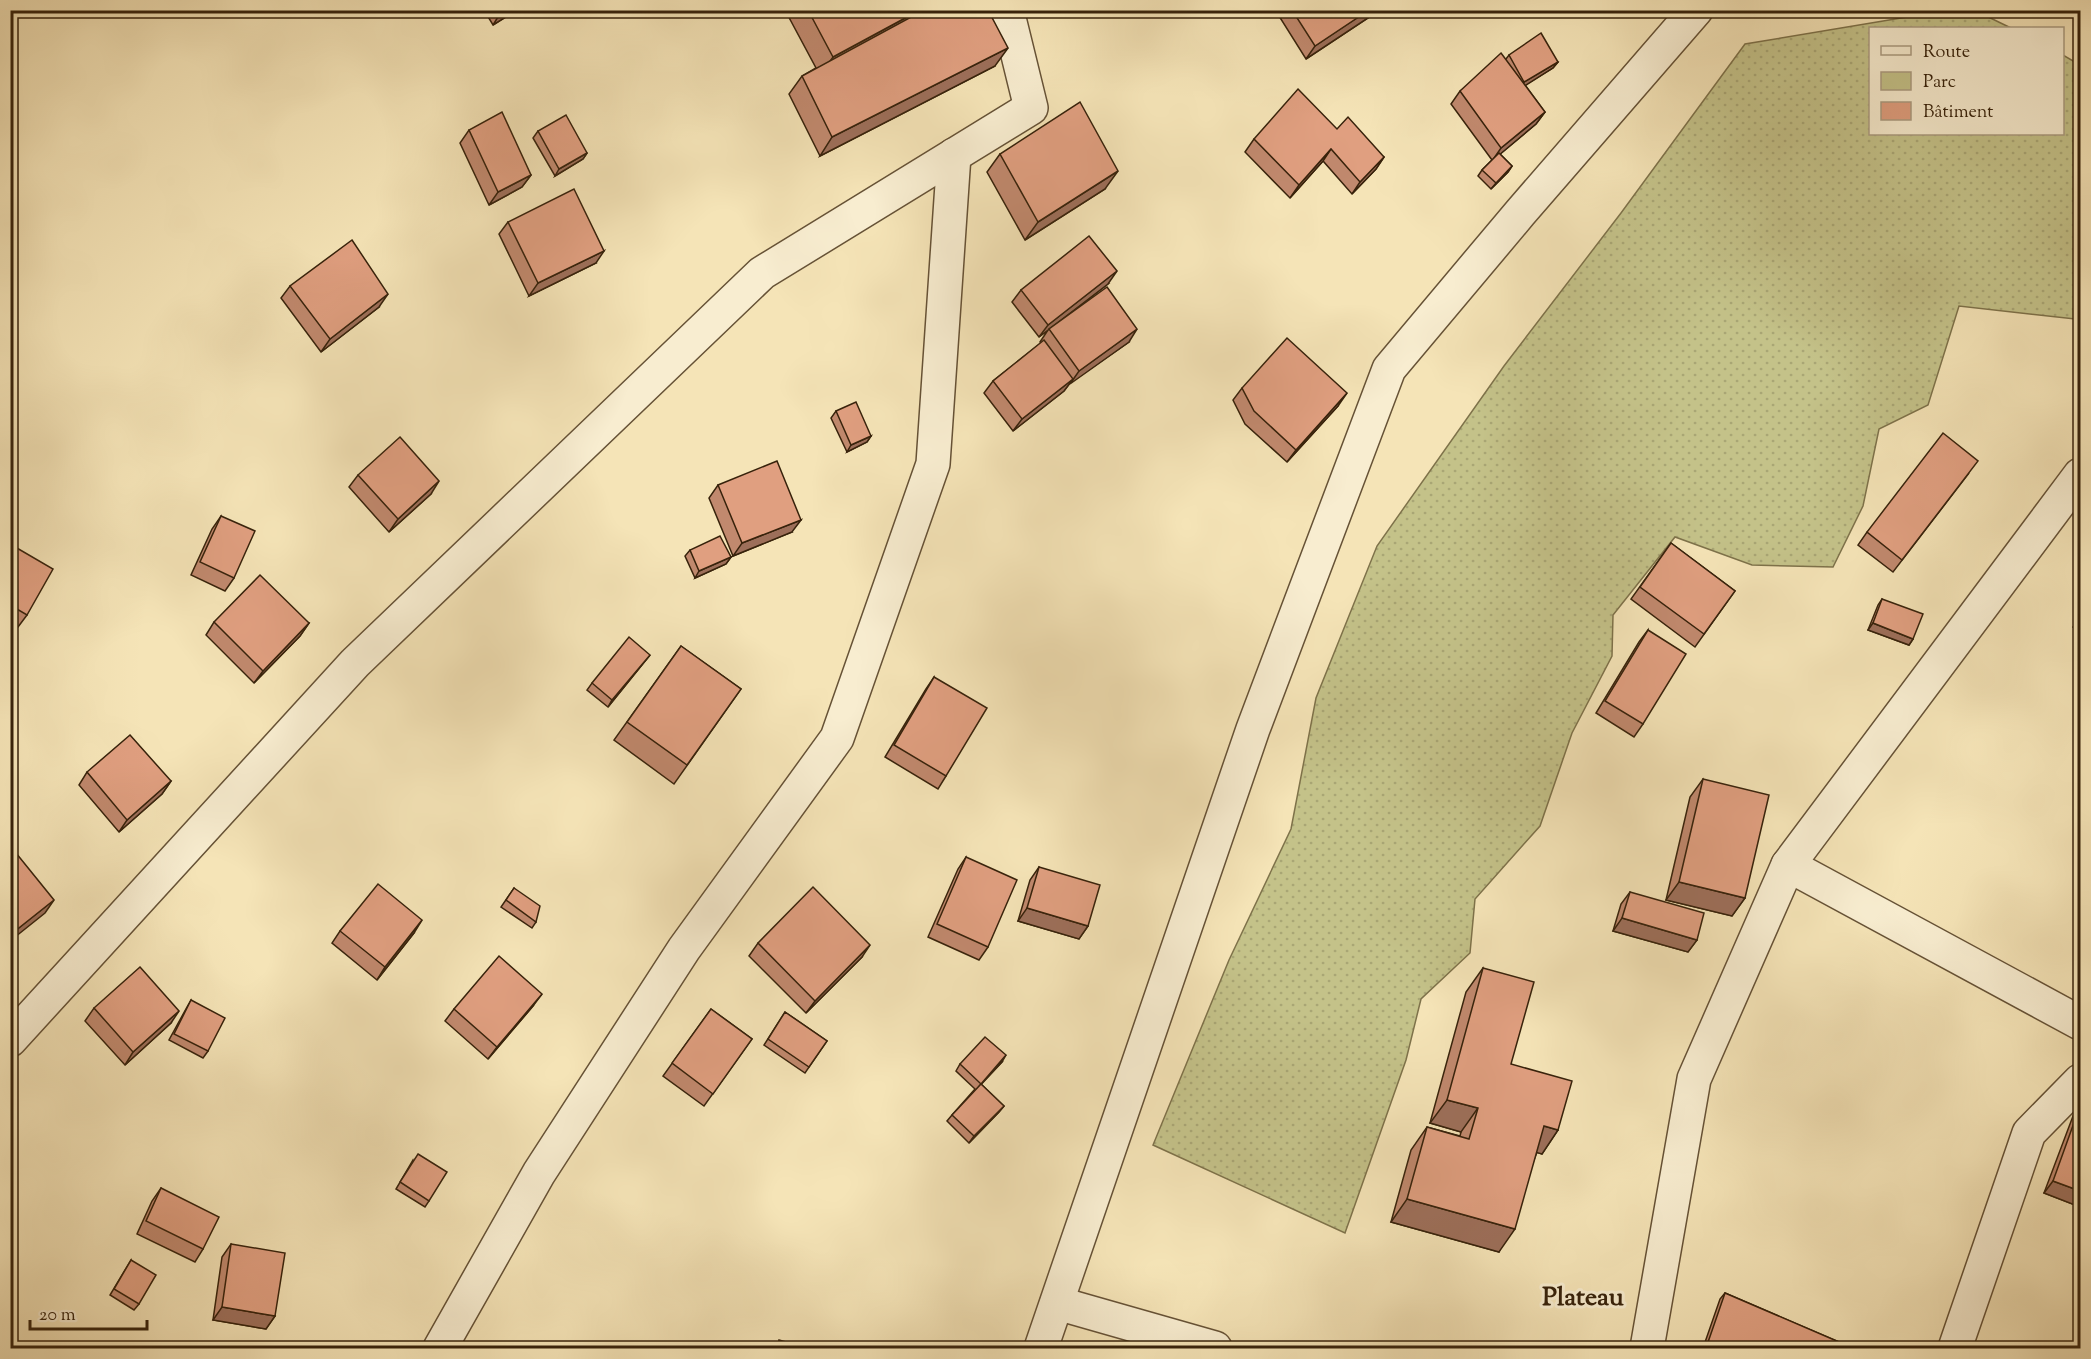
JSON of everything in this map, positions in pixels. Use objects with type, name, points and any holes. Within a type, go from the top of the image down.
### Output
[{"type":"street","points":[[10,1040],[355,663],[762,273],[1031,108],[1007,10]]},
{"type":"street","points":[[1041,1348],[1253,729],[1389,369],[1520,213],[1696,10]]},
{"type":"street","points":[[440,1348],[539,1173],[671,968],[837,738],[933,464],[954,155]]},
{"type":"street","points":[[1647,1348],[1694,1079],[1788,865],[2080,475]]},
{"type":"street","points":[[1788,865],[2080,1023]]},
{"type":"street","points":[[1955,1348],[2029,1133],[2080,1081]]},
{"type":"street","points":[[1057,1303],[1215,1348]]},
{"type":"green space","points":[[1943,11],[1976,11],[2009,27],[1869,27],[1869,135],[2064,135],[2064,56],[2080,65],[2080,312],[2075,319],[1959,306],[1928,405],[1879,429],[1863,506],[1833,567],[1752,565],[1675,537],[1613,615],[1612,656],[1572,733],[1540,826],[1475,899],[1470,953],[1421,999],[1406,1060],[1345,1233],[1153,1145],[1229,960],[1291,829],[1316,698],[1377,546],[1504,366],[1621,213],[1745,44]]},
{"type":"building","points":[[808,10],[920,10],[833,57]]},
{"type":"building","points":[[924,10],[988,10],[1008,48],[832,137],[802,76]]},
{"type":"building","points":[[1292,10],[1369,10],[1315,46]]},
{"type":"building","points":[[1541,33],[1558,62],[1524,82],[1509,55]]},
{"type":"building","points":[[1501,53],[1545,112],[1501,148],[1460,91]]},
{"type":"building","points":[[1298,89],[1337,129],[1348,117],[1384,157],[1360,182],[1331,149],[1299,185],[1254,139]]},
{"type":"building","points":[[1080,102],[1118,171],[1038,222],[1000,154]]},
{"type":"building","points":[[502,112],[531,175],[498,192],[469,130]]},
{"type":"building","points":[[566,115],[587,153],[559,169],[538,131]]},
{"type":"building","points":[[1499,153],[1512,166],[1496,183],[1482,170]]},
{"type":"building","points":[[574,189],[604,251],[538,283],[508,222]]},
{"type":"building","points":[[1089,236],[1117,271],[1048,325],[1021,290]]},
{"type":"building","points":[[352,240],[388,294],[330,339],[290,286]]},
{"type":"building","points":[[1107,287],[1137,329],[1079,371],[1049,329]]},
{"type":"building","points":[[1287,338],[1347,393],[1296,450],[1254,411],[1242,388]]},
{"type":"building","points":[[1044,340],[1073,379],[1022,419],[993,381]]},
{"type":"building","points":[[856,402],[871,436],[851,445],[836,411]]},
{"type":"building","points":[[1943,433],[1978,461],[1902,560],[1867,532]]},
{"type":"building","points":[[400,437],[439,481],[398,519],[358,475]]},
{"type":"building","points":[[777,461],[801,520],[742,543],[718,485]]},
{"type":"building","points":[[221,516],[255,531],[234,578],[200,562]]},
{"type":"building","points":[[720,536],[731,557],[699,571],[690,550]]},
{"type":"building","points":[[1671,543],[1735,591],[1704,634],[1640,587]]},
{"type":"building","points":[[10,544],[53,569],[27,615],[10,605]]},
{"type":"building","points":[[260,575],[309,623],[263,671],[214,622]]},
{"type":"building","points":[[1882,599],[1923,614],[1913,639],[1873,623]]},
{"type":"building","points":[[1648,630],[1686,654],[1643,724],[1605,701]]},
{"type":"building","points":[[629,637],[650,655],[612,700],[592,683]]},
{"type":"building","points":[[681,646],[741,689],[687,765],[627,722]]},
{"type":"building","points":[[934,677],[987,708],[946,776],[894,745]]},
{"type":"building","points":[[130,735],[171,781],[127,820],[87,772]]},
{"type":"building","points":[[1703,779],[1769,795],[1745,898],[1679,882]]},
{"type":"building","points":[[16,853],[54,900],[10,935],[10,857]]},
{"type":"building","points":[[966,857],[1017,880],[988,947],[937,924]]},
{"type":"building","points":[[1039,867],[1100,885],[1088,926],[1027,908]]},
{"type":"building","points":[[378,884],[422,920],[385,967],[340,931]]},
{"type":"building","points":[[813,887],[870,945],[815,1001],[758,943]]},
{"type":"building","points":[[514,888],[540,906],[536,922],[506,900]]},
{"type":"building","points":[[1630,892],[1704,913],[1697,940],[1622,918]]},
{"type":"building","points":[[499,956],[542,994],[497,1047],[454,1009]]},
{"type":"building","points":[[140,967],[179,1011],[133,1052],[94,1008]]},
{"type":"building","points":[[1483,968],[1534,982],[1511,1064],[1572,1081],[1558,1130],[1544,1126],[1515,1229],[1407,1199],[1427,1127],[1469,1139],[1478,1108],[1447,1100]]},
{"type":"building","points":[[191,1000],[225,1018],[208,1051],[174,1034]]},
{"type":"building","points":[[711,1009],[752,1039],[713,1094],[672,1063]]},
{"type":"building","points":[[785,1012],[827,1041],[809,1067],[768,1039]]},
{"type":"building","points":[[985,1037],[1006,1055],[981,1084],[960,1064]]},
{"type":"building","points":[[981,1084],[1004,1106],[974,1136],[952,1115]]},
{"type":"building","points":[[2080,1106],[2080,1191],[2053,1181]]},
{"type":"building","points":[[418,1154],[447,1172],[429,1201],[400,1182]]},
{"type":"building","points":[[161,1188],[219,1217],[203,1249],[146,1221]]},
{"type":"building","points":[[231,1244],[285,1253],[275,1316],[222,1307]]},
{"type":"building","points":[[131,1260],[156,1275],[139,1304],[114,1289]]},
{"type":"building","points":[[1725,1293],[1853,1348],[1706,1348]]},
{"type":"building","points":[[779,1340],[807,1348],[777,1348]]},
{"type":"building","points":[[2048,1343],[2068,1348],[2046,1348]]},
{"type":"district","name":"Plateau","points":[[1583,1298]]}]
